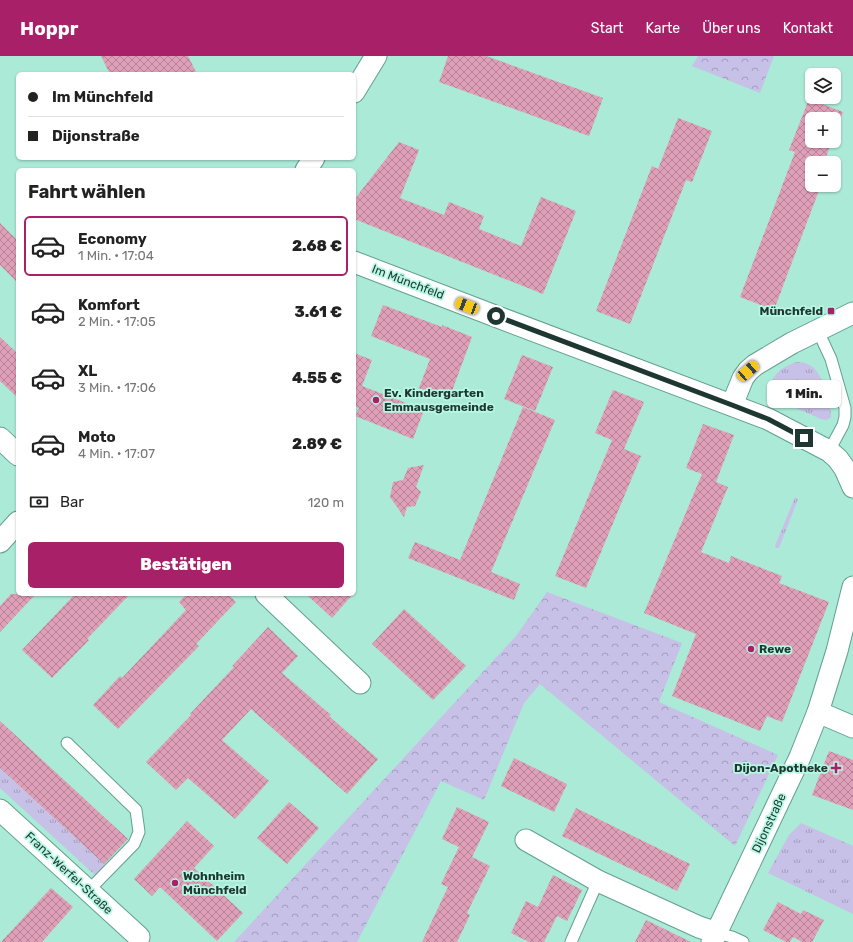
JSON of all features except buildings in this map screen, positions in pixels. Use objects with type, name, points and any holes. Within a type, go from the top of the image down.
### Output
[{"type":"street","points":[[356,89],[376,56]]},
{"type":"street","name":"Im Münchfeld","points":[[356,263],[732,405]]},
{"type":"street","points":[[850,474],[838,459],[829,451],[768,419],[732,405],[743,378],[751,368],[792,343],[853,313]]},
{"type":"street","points":[[0,438],[16,452]]},
{"type":"street","points":[[0,542],[16,524]]},
{"type":"street","name":"Dijonstraße","points":[[715,938],[800,757],[818,712],[837,651],[853,587]]},
{"type":"street","points":[[268,596],[360,683]]},
{"type":"street","points":[[818,712],[853,727]]},
{"type":"street","name":"Franz-Werfel-Straße","points":[[0,810],[138,937]]},
{"type":"street","points":[[526,840],[598,881],[699,927],[715,938]]},
{"type":"lane","points":[[818,331],[831,359],[845,408],[843,425],[829,451]]},
{"type":"lane","points":[[66,743],[136,810],[139,832],[134,844],[88,891]]},
{"type":"lane","points":[[570,942],[598,881]]},
{"type":"lane","points":[[715,938],[732,937],[743,942]]},
{"type":"green space","points":[[698,56],[774,56],[760,93],[692,66]]},
{"type":"green space","points":[[796,362],[805,363],[812,367],[821,379],[831,413],[831,417],[827,420],[821,419],[775,399],[770,392],[771,383],[775,375],[784,368]]},
{"type":"green space","points":[[795,497],[798,499],[779,548],[776,548],[775,546]]},
{"type":"green space","points":[[547,592],[682,643],[659,702],[778,755],[735,846],[540,684],[524,703],[484,800],[441,781],[357,942],[234,942],[516,636]]},
{"type":"green space","points":[[0,768],[105,865],[96,876],[0,788]]},
{"type":"green space","points":[[801,823],[853,846],[853,914],[768,873],[789,835]]},
{"type":"place","name":"Münchfeld","points":[[831,311]]},
{"type":"place","name":"Ev. Kindergarten Emmausgemeinde","points":[[376,400]]},
{"type":"place","name":"Rewe","points":[[751,649]]},
{"type":"place","name":"Dijon-Apotheke","points":[[836,768]]},
{"type":"place","name":"Wohnheim Münchfeld","points":[[175,883]]},
{"type":"route","points":[[496,316],[768,419],[804,438]]}]
